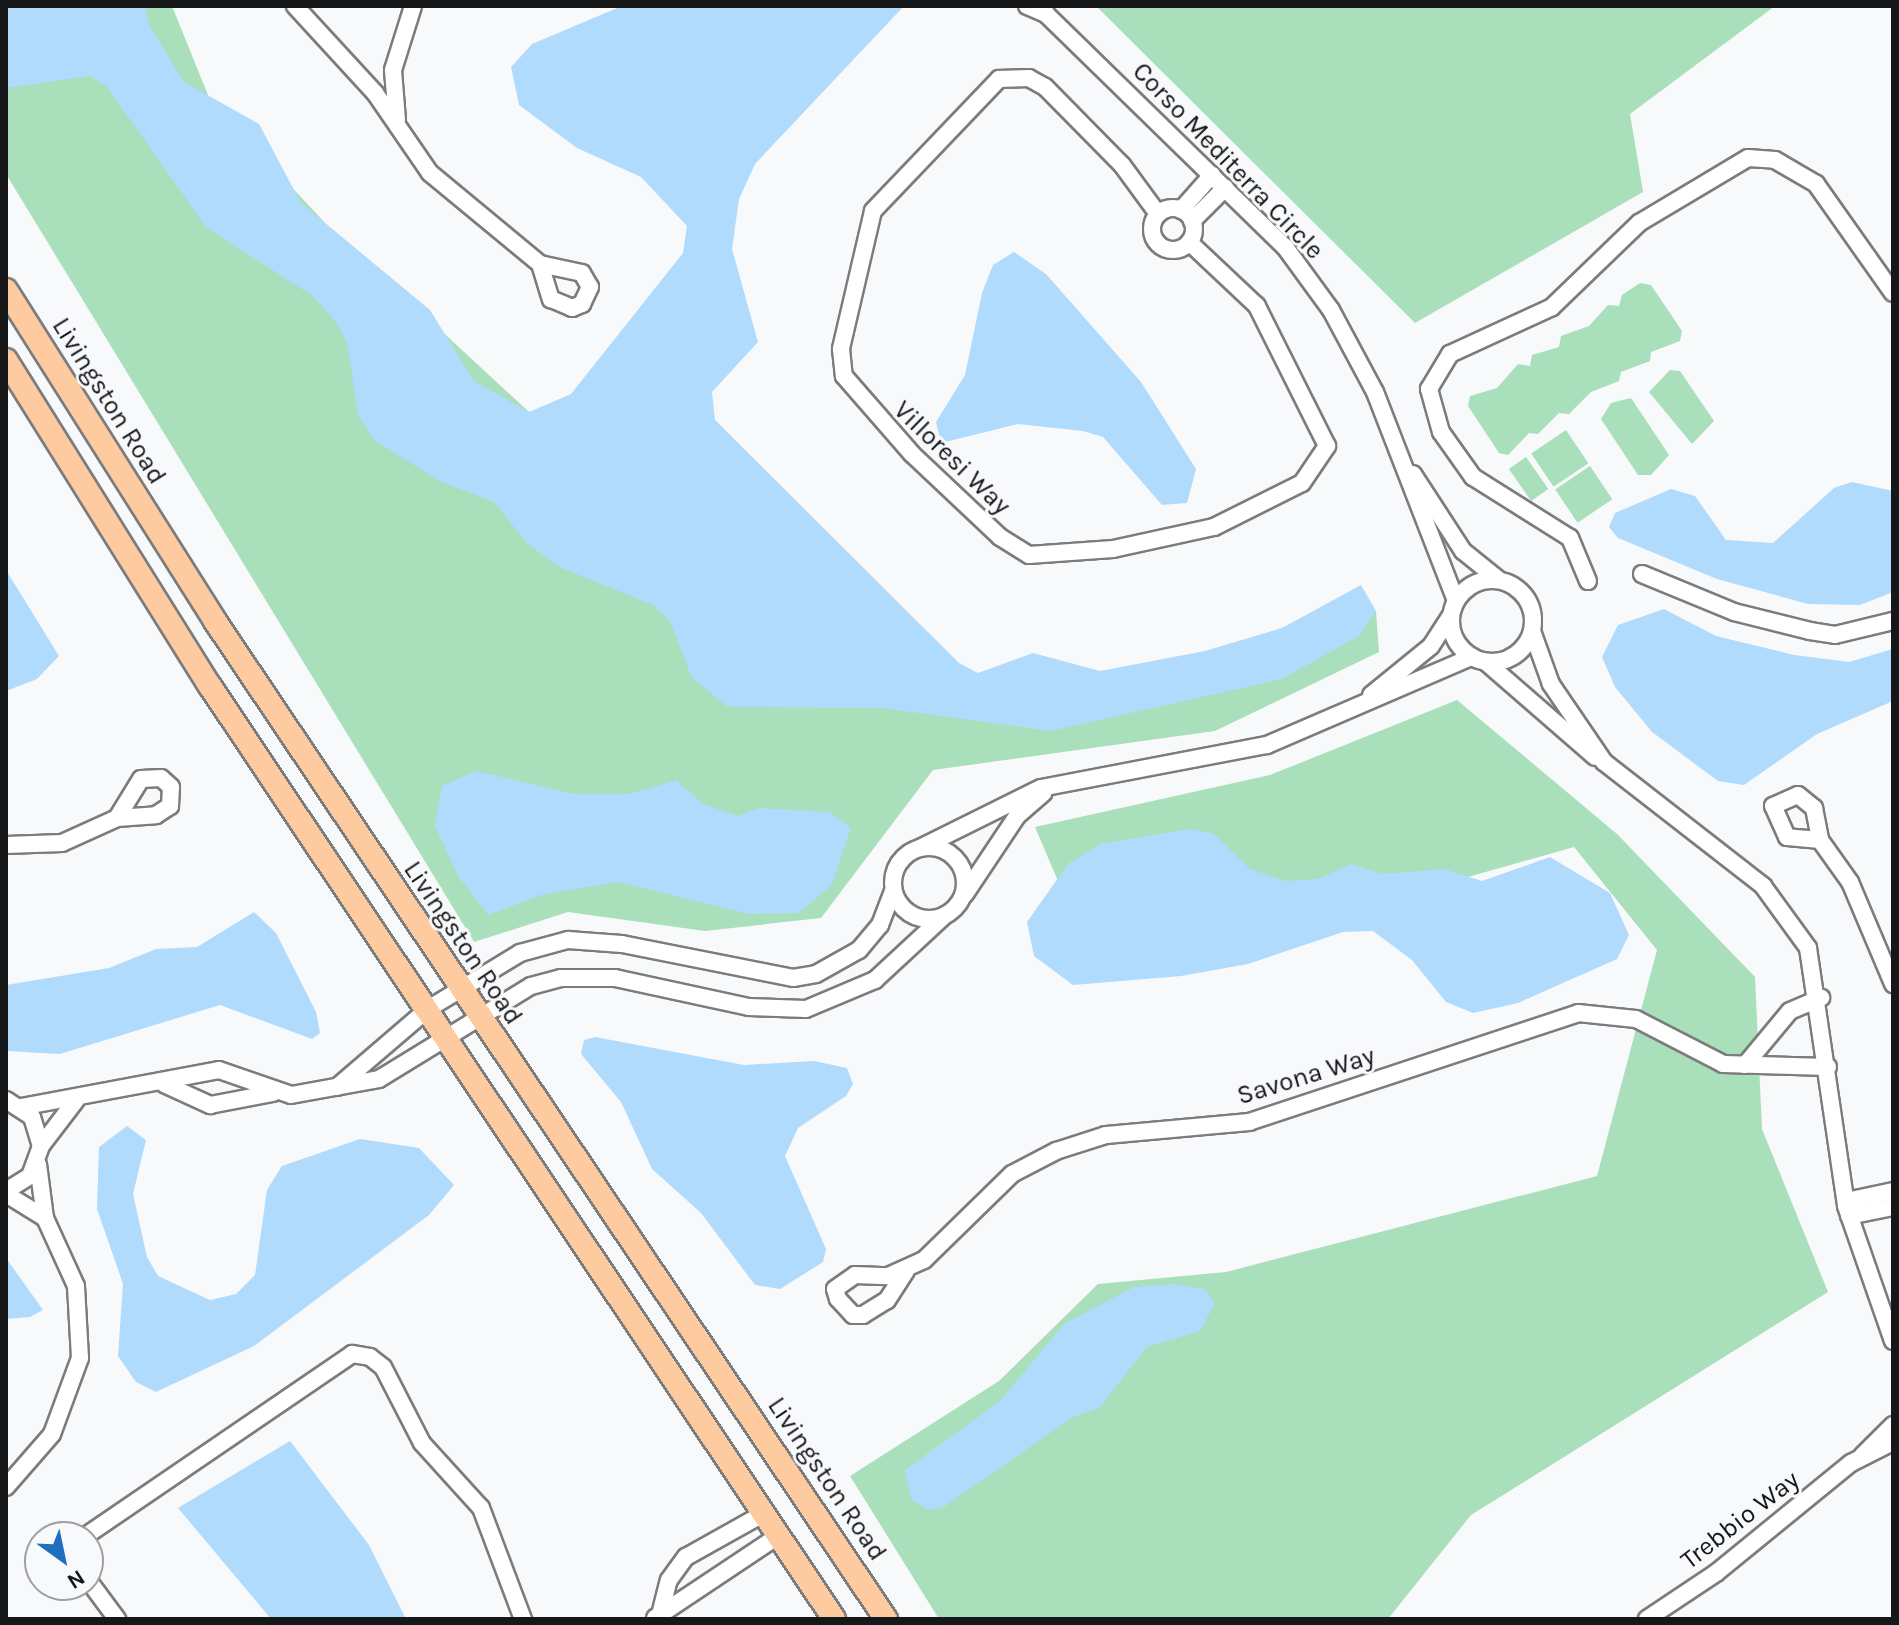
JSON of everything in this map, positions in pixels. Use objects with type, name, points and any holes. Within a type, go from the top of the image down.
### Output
[{"type":"main road","name":"Livingston Road","points":[[6,290],[459,987],[886,1619]]},
{"type":"main road","points":[[6,360],[210,686],[834,1619]]},
{"type":"street","points":[[295,6],[397,121],[430,173],[540,264]]},
{"type":"street","points":[[397,121],[393,70],[413,6]]},
{"type":"street","name":"Corso Mediterra Circle","points":[[1027,6],[1044,10],[1285,247],[1331,310],[1395,445],[1453,607],[1454,638],[1604,762],[1763,886],[1808,948],[1821,998],[1847,1208],[1893,1341]]},
{"type":"street","name":"Villoresi Way","points":[[1029,78],[1045,87],[1122,165],[1158,214],[1152,228],[1160,246],[1174,250],[1189,242],[1257,306],[1327,446],[1302,483],[1214,527],[1113,549],[1029,555],[1000,537],[923,465],[844,376],[841,349],[873,211],[999,79],[1029,78]]},
{"type":"street","points":[[1588,581],[1570,538],[1473,477],[1441,432],[1429,389],[1450,354],[1552,307],[1639,223],[1748,158],[1775,160],[1816,184],[1893,293]]},
{"type":"street","points":[[1189,242],[1186,216],[1212,175]]},
{"type":"street","points":[[1158,214],[1186,216],[1225,188]]},
{"type":"street","name":"Corso Mediterra Circle","points":[[1395,445],[1463,551],[1530,604],[1532,631],[1551,684],[1604,762]]},
{"type":"street","points":[[1642,574],[1734,612],[1810,631],[1835,635],[1893,621]]},
{"type":"street","points":[[1351,711],[1431,646],[1453,607],[1474,583],[1499,580]]},
{"type":"street","points":[[337,1087],[428,1009],[459,987],[520,953],[568,940],[793,978],[816,974],[859,950],[880,925],[901,860],[920,848],[1058,783],[1267,745],[1478,659],[1519,652],[1532,631]]},
{"type":"street","points":[[164,1084],[210,1105],[379,1079],[531,986],[589,976],[749,1007],[806,1009],[875,980],[959,903],[1017,816],[1058,783]]},
{"type":"street","points":[[6,845],[78,839],[117,818]]},
{"type":"street","points":[[1820,840],[1856,894],[1893,984]]},
{"type":"street","points":[[920,848],[955,857],[965,879],[959,903]]},
{"type":"street","points":[[893,891],[913,916],[944,916]]},
{"type":"street","points":[[1745,1065],[1790,1011],[1821,998]]},
{"type":"street","name":"Savona Way","points":[[906,1271],[1012,1174],[1056,1151],[1106,1135],[1249,1122],[1578,1013],[1636,1019],[1693,1055],[1745,1065],[1828,1067]]},
{"type":"street","points":[[41,1146],[14,1104],[164,1084],[219,1070],[273,1093]]},
{"type":"street","points":[[6,1487],[52,1434],[80,1358],[76,1286],[45,1218],[38,1164],[41,1146],[80,1096]]},
{"type":"street","points":[[38,1164],[6,1192],[45,1218]]},
{"type":"street","points":[[1847,1208],[1893,1191]]},
{"type":"street","points":[[1847,1208],[1893,1207]]},
{"type":"street","points":[[104,1523],[352,1354],[370,1357],[383,1367],[422,1443],[481,1508],[523,1619]]},
{"type":"street","name":"Trebbio Way","points":[[1647,1619],[1862,1456],[1893,1425]]},
{"type":"street","name":"Trebbio Way","points":[[1862,1456],[1893,1442]]},
{"type":"street","points":[[657,1617],[669,1580],[686,1557],[763,1514]]},
{"type":"street","points":[[657,1617],[778,1536]]},
{"type":"street","points":[[104,1601],[117,1619]]},
{"type":"green space","points":[[6,6],[172,6],[210,100],[327,225],[529,412],[835,619],[1016,696],[1197,676],[1376,611],[1379,652],[1215,731],[933,770],[821,918],[705,931],[568,912],[474,942],[6,174]]},
{"type":"green space","points":[[1096,6],[1775,6],[1630,114],[1643,192],[1415,323]]},
{"type":"green space","points":[[1640,283],[1651,285],[1682,331],[1680,341],[1651,352],[1650,361],[1621,372],[1619,381],[1591,392],[1569,414],[1559,413],[1538,434],[1529,433],[1508,455],[1499,453],[1468,406],[1470,396],[1497,388],[1518,364],[1530,366],[1532,355],[1559,347],[1561,336],[1589,326],[1608,305],[1619,306],[1622,295]]},
{"type":"green space","points":[[1670,370],[1680,371],[1714,421],[1692,444],[1649,392]]},
{"type":"green space","points":[[1631,398],[1669,455],[1651,475],[1638,475],[1601,419],[1611,403]]},
{"type":"green space","points":[[1566,430],[1588,463],[1554,487],[1531,453]]},
{"type":"green space","points":[[1526,457],[1548,489],[1531,501],[1509,469]]},
{"type":"green space","points":[[1590,466],[1612,499],[1578,523],[1555,489]]},
{"type":"green space","points":[[1457,700],[1617,834],[1755,977],[1762,1129],[1828,1292],[1471,1515],[1388,1619],[939,1619],[850,1476],[999,1381],[1098,1284],[1226,1272],[1597,1176],[1657,950],[1574,847],[1468,877],[1069,907],[1035,827],[1270,775]]},
{"type":"water","points":[[6,6],[146,6],[148,23],[184,82],[259,124],[301,203],[430,310],[474,381],[529,412],[571,394],[683,253],[687,226],[641,177],[577,148],[519,105],[511,67],[532,44],[622,6],[904,6],[755,164],[739,199],[732,249],[758,342],[712,392],[715,420],[959,663],[978,673],[1033,653],[1100,671],[1205,651],[1282,628],[1361,585],[1376,611],[1359,636],[1282,679],[1051,731],[882,708],[728,707],[692,678],[670,621],[653,605],[559,567],[527,543],[494,502],[439,481],[373,439],[358,415],[347,342],[335,321],[314,297],[206,227],[107,87],[90,76],[6,88]]},
{"type":"water","points":[[1014,252],[1046,274],[1141,382],[1196,469],[1187,503],[1162,505],[1103,437],[1083,431],[1018,424],[941,443],[936,422],[965,375],[982,293],[993,265]]},
{"type":"water","points":[[1852,482],[1893,491],[1893,592],[1860,605],[1808,604],[1717,579],[1618,538],[1609,527],[1615,513],[1671,489],[1695,496],[1726,540],[1773,543],[1834,488]]},
{"type":"water","points":[[6,570],[59,656],[37,679],[6,691]]},
{"type":"water","points":[[1664,609],[1716,636],[1794,655],[1849,662],[1893,649],[1893,701],[1817,734],[1744,785],[1718,781],[1652,732],[1615,687],[1602,657],[1618,625]]},
{"type":"water","points":[[476,771],[574,794],[630,794],[676,780],[703,804],[738,816],[759,808],[829,812],[851,828],[832,885],[799,913],[750,914],[618,882],[541,895],[488,915],[458,876],[435,826],[442,786]]},
{"type":"water","points":[[1189,829],[1213,833],[1250,869],[1285,881],[1318,879],[1351,864],[1382,874],[1445,869],[1482,881],[1550,857],[1610,893],[1629,935],[1617,959],[1518,1003],[1473,1013],[1446,1002],[1412,960],[1373,931],[1343,932],[1248,964],[1181,976],[1073,985],[1034,956],[1027,922],[1068,864],[1100,844]]},
{"type":"water","points":[[254,912],[276,933],[316,1012],[320,1033],[312,1039],[220,1005],[60,1054],[6,1051],[6,985],[109,968],[156,949],[197,947]]},
{"type":"water","points":[[595,1037],[744,1065],[814,1061],[847,1068],[853,1084],[846,1096],[798,1128],[785,1156],[826,1249],[823,1262],[780,1289],[755,1285],[701,1213],[652,1169],[621,1102],[581,1054],[584,1040]]},
{"type":"water","points":[[127,1126],[146,1140],[133,1194],[147,1257],[158,1276],[210,1300],[236,1294],[255,1275],[267,1190],[282,1166],[360,1139],[419,1148],[454,1185],[429,1215],[254,1346],[156,1392],[136,1382],[118,1356],[123,1284],[97,1209],[99,1147]]},
{"type":"water","points":[[6,1258],[43,1310],[30,1317],[6,1319]]},
{"type":"water","points":[[1175,1284],[1205,1289],[1215,1303],[1200,1331],[1147,1347],[1099,1408],[1073,1417],[945,1506],[929,1510],[911,1499],[905,1470],[1000,1401],[1064,1324],[1134,1287]]},
{"type":"water","points":[[290,1441],[369,1545],[406,1619],[271,1619],[178,1508]]}]
